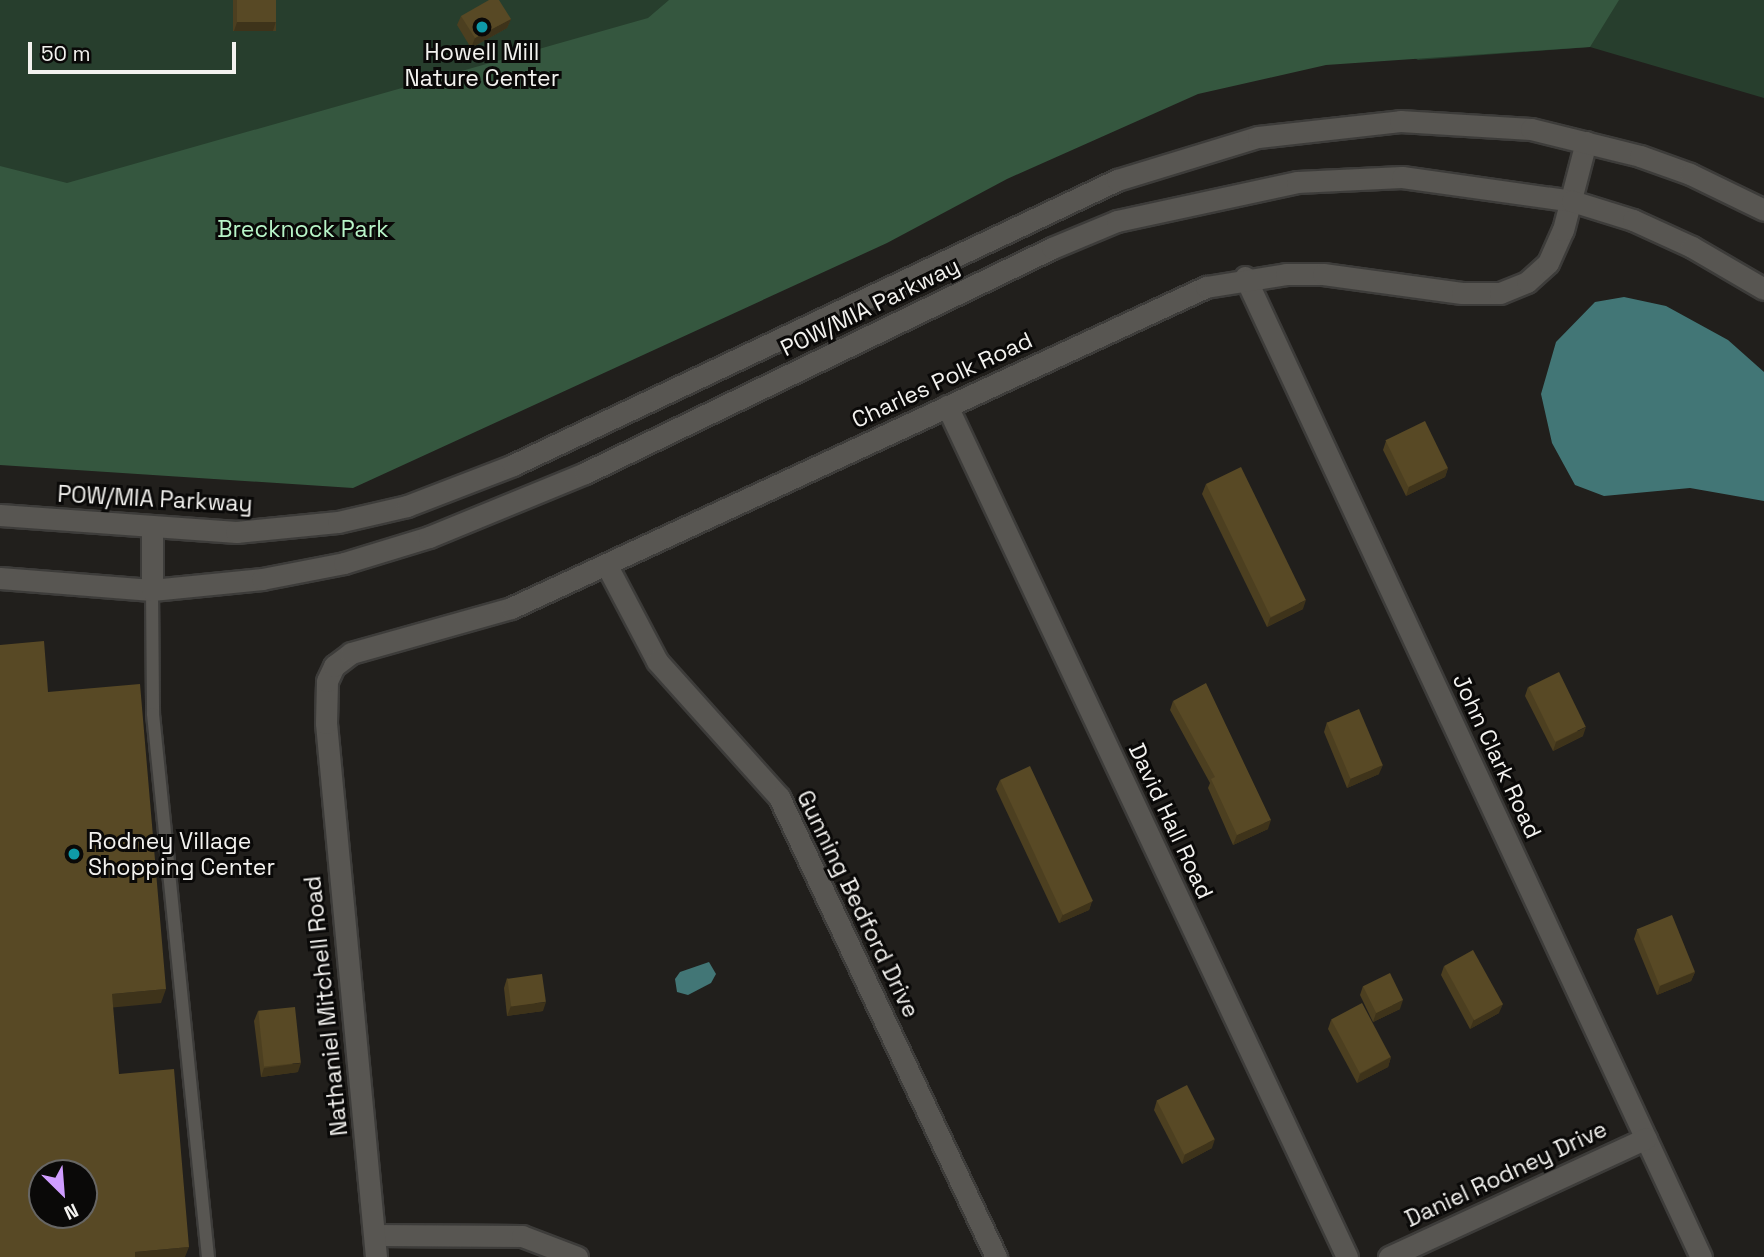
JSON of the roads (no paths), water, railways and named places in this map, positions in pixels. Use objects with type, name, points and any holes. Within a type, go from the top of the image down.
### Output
[{"type":"street","name":"POW/MIA Parkway","points":[[0,515],[152,528],[284,530],[371,516],[460,488],[1106,186],[1219,146],[1331,125],[1400,121],[1531,129],[1586,142],[1690,174],[1764,211]]},
{"type":"street","name":"Charles Polk Road","points":[[328,750],[327,681],[334,666],[351,653],[481,620],[607,566],[1206,287],[1245,277],[1323,274],[1462,293],[1500,293],[1527,282],[1548,262],[1572,201],[1586,142]]},
{"type":"street","name":"POW/MIA Parkway","points":[[0,578],[152,590],[262,579],[344,563],[429,537],[585,473],[1052,248],[1117,221],[1242,191],[1354,177],[1402,177],[1572,201],[1633,220],[1692,247],[1764,289]]},
{"type":"street","name":"John Clark Road","points":[[1245,277],[1701,1257]]},
{"type":"street","name":"David Hall Road","points":[[947,406],[1348,1257]]},
{"type":"street","points":[[152,528],[152,590]]},
{"type":"street","name":"Gunning Bedford Drive","points":[[607,566],[657,661],[779,797],[996,1257]]},
{"type":"street","name":"Nathaniel Mitchell Road","points":[[328,750],[376,1257]]},
{"type":"street","name":"Daniel Rodney Drive","points":[[1389,1257],[1646,1138]]},
{"type":"street","points":[[375,1235],[522,1236],[577,1257]]},
{"type":"lane","points":[[152,590],[153,714],[208,1257]]},
{"type":"water","points":[[1624,297],[1666,306],[1728,340],[1764,372],[1764,501],[1690,488],[1604,496],[1575,485],[1552,443],[1541,394],[1556,342],[1595,302]]},
{"type":"water","points":[[709,962],[716,974],[711,983],[688,995],[677,992],[675,979],[680,972]]},
{"type":"place","name":"Howell Mill Nature Center","points":[[482,27]]},
{"type":"place","name":"Rodney Village Shopping Center","points":[[74,854]]},
{"type":"park label","name":"Brecknock Park","points":[[303,229]]}]
